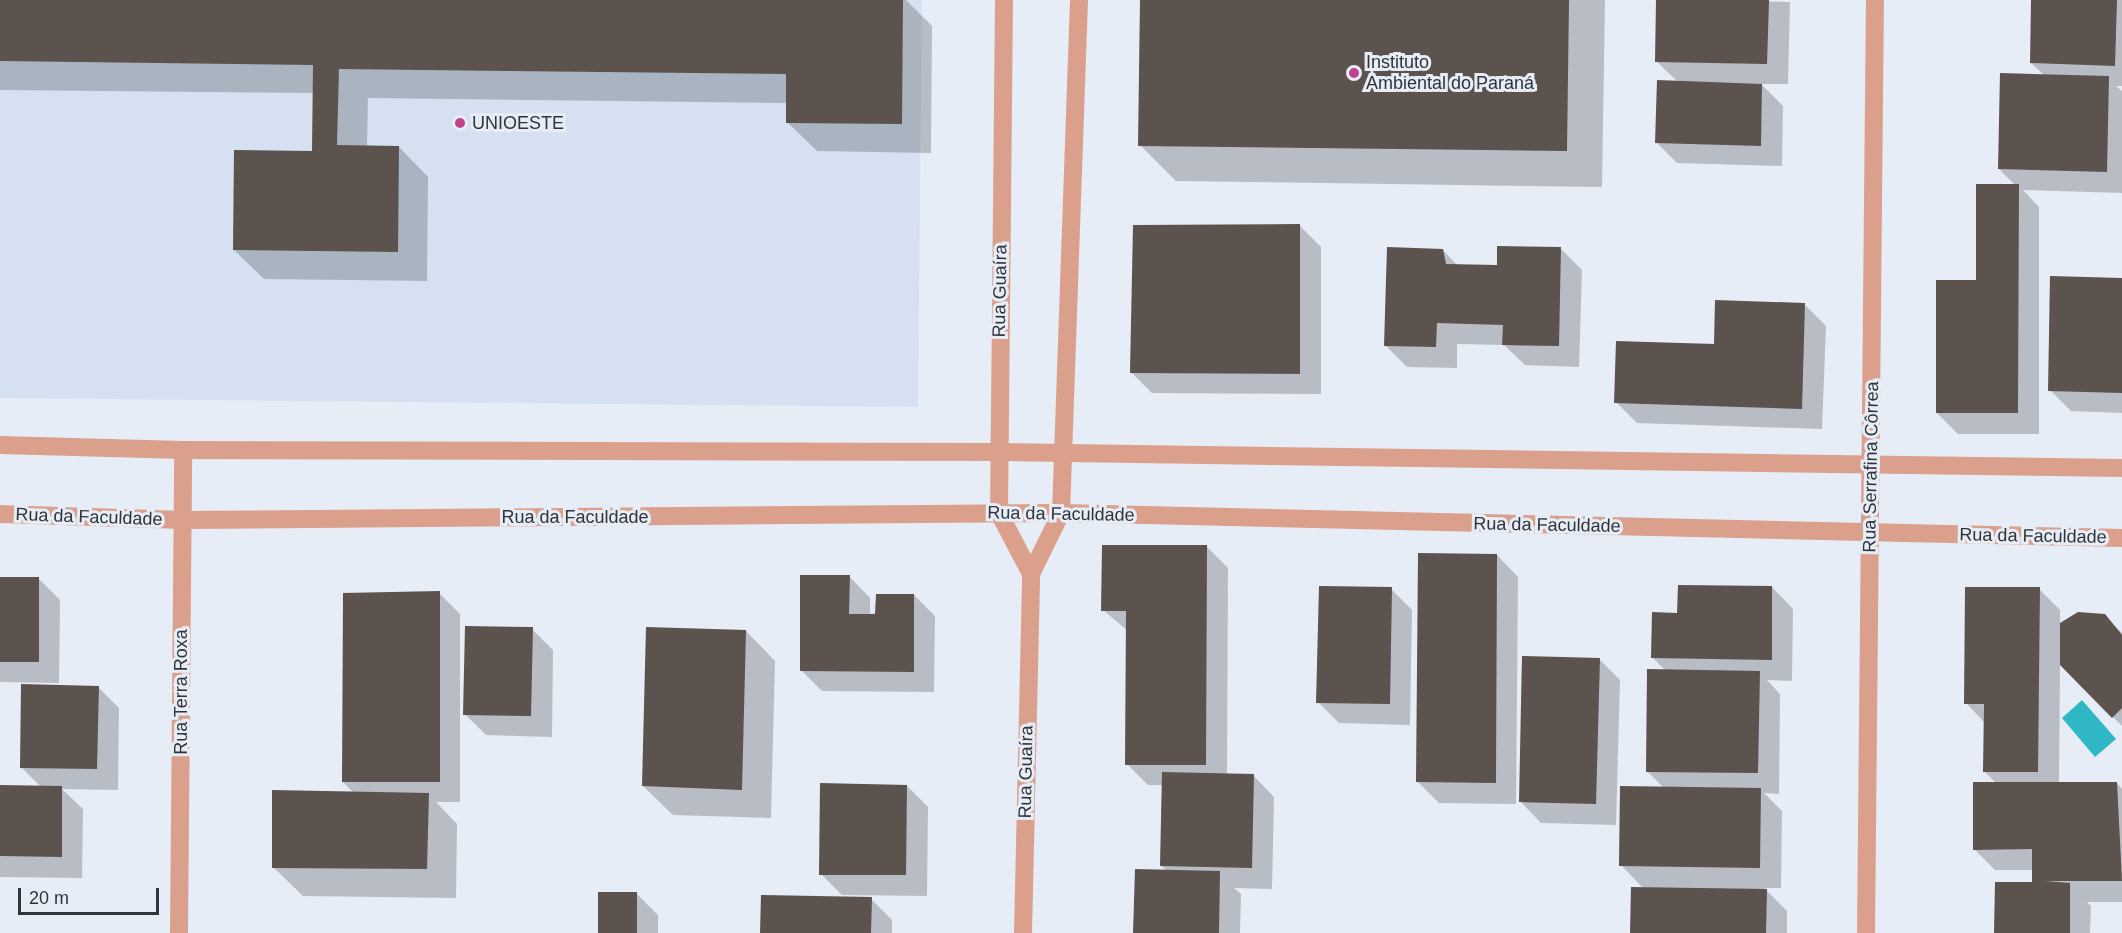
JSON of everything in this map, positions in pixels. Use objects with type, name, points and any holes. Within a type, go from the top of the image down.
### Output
[{"type":"street","name":"Rua Guaíra","points":[[1004,0],[999,513],[1031,574]]},
{"type":"street","name":"Rua Guaíra","points":[[1023,933],[1031,574],[1061,513],[1079,0]]},
{"type":"street","name":"Rua Serrafina Côrrea","points":[[1866,933],[1875,0]]},
{"type":"street","points":[[0,446],[183,450],[999,452],[2122,468]]},
{"type":"street","name":"Rua Terra Roxa","points":[[179,933],[183,450]]},
{"type":"street","name":"Rua da Faculdade","points":[[0,514],[183,520],[1061,513],[2122,538]]},
{"type":"shaded area","name":"UNIOESTE","points":[[0,0],[922,0],[918,407],[0,398]]},
{"type":"water","points":[[2082,700],[2116,739],[2095,757],[2062,718]]},
{"type":"building","points":[[0,0],[903,0],[902,124],[786,123],[786,74],[339,69],[337,145],[399,146],[398,252],[233,250],[234,150],[312,151],[313,65],[0,61]]},
{"type":"building","name":"Instituto Ambiental do Paraná","points":[[1140,0],[1569,0],[1567,151],[1138,146]]},
{"type":"building","points":[[1656,0],[1769,0],[1767,64],[1655,62]]},
{"type":"building","points":[[2031,0],[2117,0],[2115,66],[2030,63]]},
{"type":"building","points":[[2000,73],[2109,76],[2107,172],[1998,169]]},
{"type":"building","points":[[1657,80],[1762,84],[1761,146],[1655,143]]},
{"type":"building","points":[[1976,184],[2019,184],[2018,413],[1936,413],[1936,280],[1976,280]]},
{"type":"building","points":[[1300,224],[1300,374],[1130,373],[1133,225]]},
{"type":"building","points":[[1497,246],[1561,247],[1559,346],[1502,345],[1503,325],[1437,323],[1436,347],[1384,346],[1387,247],[1443,249],[1446,264],[1497,265]]},
{"type":"building","points":[[2050,276],[2122,278],[2122,393],[2048,391]]},
{"type":"building","points":[[1715,300],[1805,303],[1802,409],[1614,403],[1616,341],[1714,344]]},
{"type":"building","points":[[1102,545],[1207,545],[1206,765],[1125,765],[1126,611],[1101,611]]},
{"type":"building","points":[[1418,553],[1497,554],[1496,783],[1416,782]]},
{"type":"building","points":[[800,575],[850,575],[849,614],[875,614],[876,594],[914,594],[914,672],[800,671]]},
{"type":"building","points":[[0,577],[39,577],[39,662],[0,662]]},
{"type":"building","points":[[1678,585],[1772,586],[1772,660],[1651,658],[1652,612],[1677,613]]},
{"type":"building","points":[[1319,586],[1392,587],[1390,704],[1316,703]]},
{"type":"building","points":[[1965,587],[2040,587],[2038,772],[1983,772],[1984,704],[1964,704]]},
{"type":"building","points":[[440,591],[440,782],[342,782],[343,593]]},
{"type":"building","points":[[2078,612],[2105,614],[2122,635],[2122,708],[2112,718],[2060,665],[2060,623]]},
{"type":"building","points":[[465,626],[533,627],[531,716],[463,715]]},
{"type":"building","points":[[646,627],[746,630],[742,790],[642,786]]},
{"type":"building","points":[[1522,656],[1600,658],[1596,804],[1519,802]]},
{"type":"building","points":[[1647,669],[1760,671],[1758,773],[1646,772]]},
{"type":"building","points":[[21,684],[99,686],[97,769],[20,768]]},
{"type":"building","points":[[1162,772],[1254,774],[1252,868],[1160,866]]},
{"type":"building","points":[[1973,782],[2117,782],[2122,881],[2045,881],[2070,883],[2070,933],[1994,933],[1995,882],[2032,882],[2032,849],[1973,850]]},
{"type":"building","points":[[820,783],[907,785],[906,875],[819,875]]},
{"type":"building","points":[[0,785],[62,786],[62,857],[0,856]]},
{"type":"building","points":[[1620,786],[1761,788],[1760,868],[1619,866]]},
{"type":"building","points":[[272,790],[429,793],[427,869],[272,868]]},
{"type":"building","points":[[1135,869],[1220,871],[1219,933],[1133,933]]},
{"type":"building","points":[[1631,887],[1767,889],[1766,933],[1630,933]]},
{"type":"building","points":[[598,892],[637,892],[637,933],[598,933]]},
{"type":"building","points":[[761,895],[872,897],[871,933],[760,933]]},
{"type":"place","name":"Instituto Ambiental do Paraná","points":[[1354,73]]},
{"type":"place","name":"UNIOESTE","points":[[460,123]]}]
